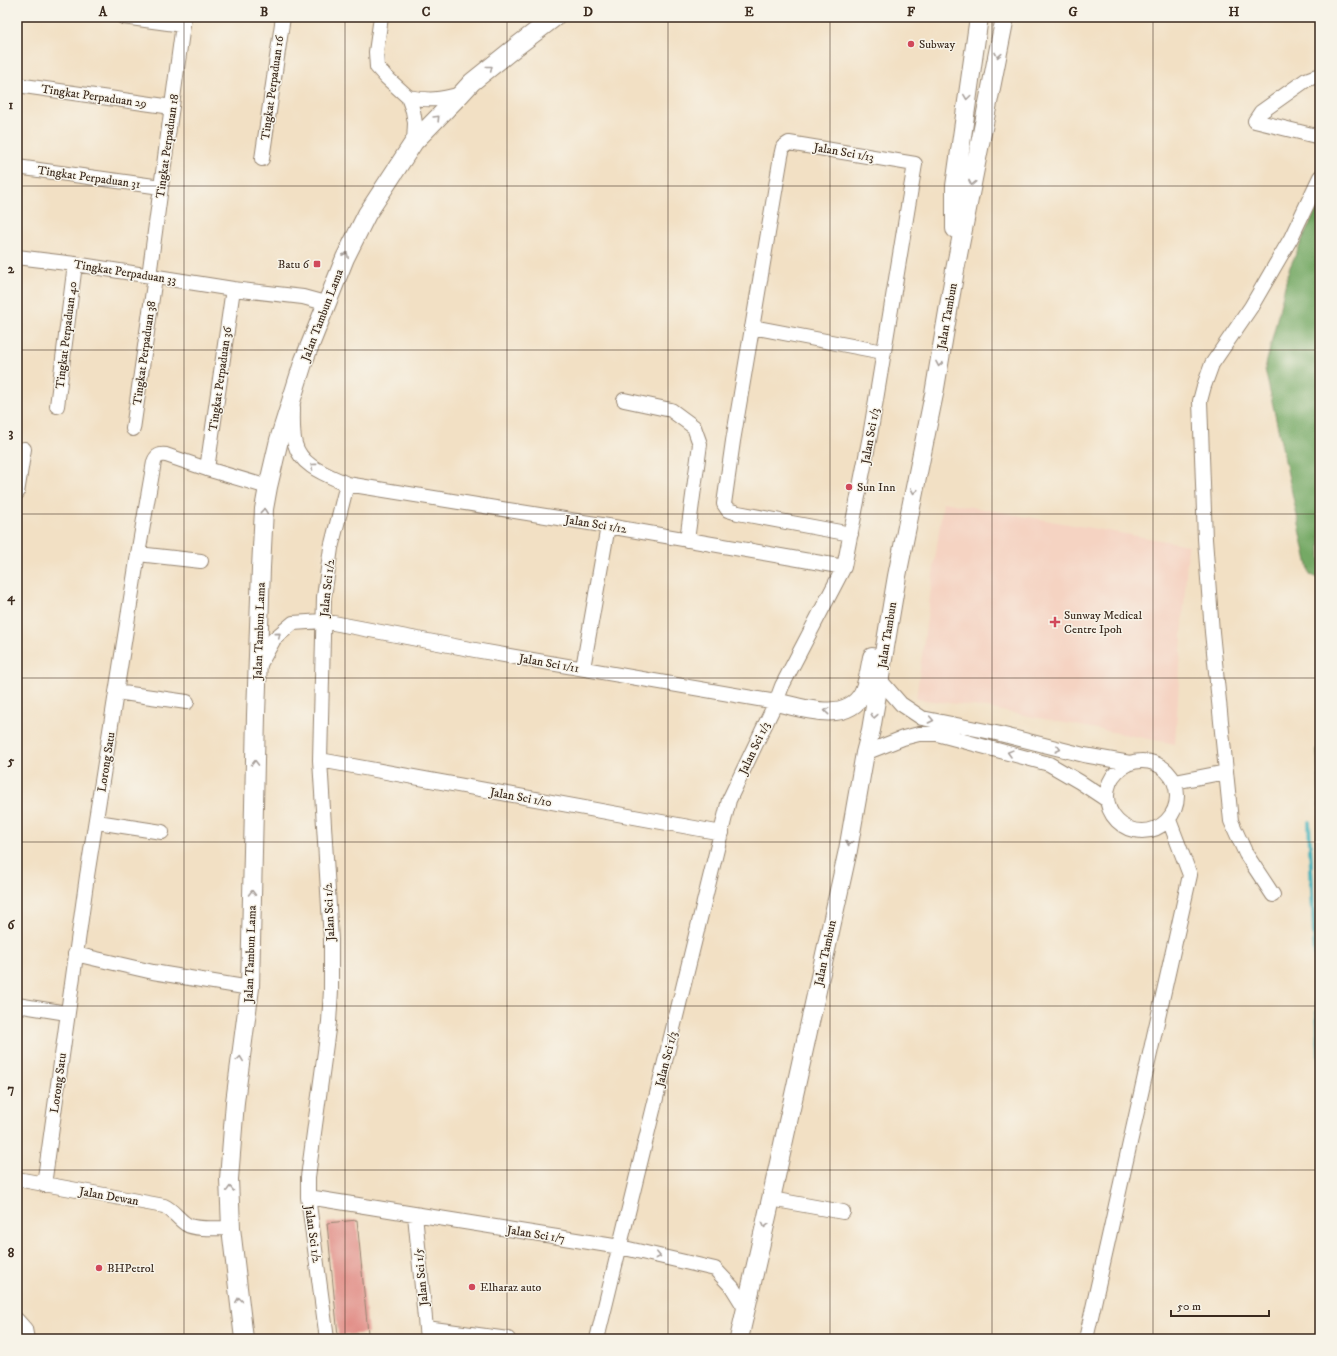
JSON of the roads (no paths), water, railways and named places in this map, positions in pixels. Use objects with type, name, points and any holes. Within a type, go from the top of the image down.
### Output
[{"type":"main road","name":"Jalan Tambun Lama","points":[[244,1339],[231,1228],[229,1179],[235,1102],[250,988],[257,668],[262,535],[264,509],[270,479],[304,360],[325,303],[344,258],[367,214],[414,142],[472,82],[556,17]]},
{"type":"main road","points":[[955,270],[955,186],[962,128],[979,17]]},
{"type":"main road","name":"Jalan Tambun","points":[[739,1339],[850,841],[865,753],[871,730],[880,680],[897,576],[934,394],[955,270],[1005,17]]},
{"type":"main road","points":[[776,702],[809,710],[835,712],[854,704],[863,693],[881,619],[897,576]]},
{"type":"street","points":[[123,17],[183,21]]},
{"type":"street","name":"Tingkat Perpaduan 16","points":[[262,159],[283,17]]},
{"type":"street","points":[[381,17],[376,52],[378,67],[386,77],[408,97],[415,123],[414,142]]},
{"type":"street","name":"Tingkat Perpaduan 18","points":[[152,276],[161,187],[183,21]]},
{"type":"street","points":[[1320,76],[1306,80],[1261,112],[1255,121],[1320,137]]},
{"type":"street","name":"Tingkat Perpaduan 29","points":[[17,85],[172,108]]},
{"type":"street","points":[[408,97],[425,100],[440,100],[461,94]]},
{"type":"street","name":"Jalan Sci 1/13","points":[[752,327],[781,156],[783,148],[786,145],[793,143],[915,164]]},
{"type":"street","name":"Jalan Sci 1/3","points":[[598,1339],[730,800],[782,686],[844,567],[870,436],[915,164]]},
{"type":"street","name":"Tingkat Perpaduan 31","points":[[17,167],[161,187]]},
{"type":"street","points":[[1273,895],[1246,854],[1231,821],[1205,539],[1200,401],[1212,364],[1251,307],[1279,259],[1291,238],[1320,177]]},
{"type":"street","name":"Tingkat Perpaduan 33","points":[[17,257],[75,264],[233,289],[303,297],[325,303]]},
{"type":"street","name":"Tingkat Perpaduan 40","points":[[57,406],[75,264]]},
{"type":"street","name":"Tingkat Perpaduan 38","points":[[133,429],[152,276]]},
{"type":"street","name":"Tingkat Perpaduan 36","points":[[207,469],[233,289]]},
{"type":"street","points":[[850,534],[743,515],[732,512],[726,508],[724,501],[725,493],[752,327],[883,352]]},
{"type":"street","name":"Jalan Sci 1/12","points":[[293,395],[294,438],[295,446],[299,453],[313,468],[347,484],[608,526],[844,567]]},
{"type":"street","points":[[624,400],[671,410],[694,427],[700,444],[687,540]]},
{"type":"street","points":[[17,493],[18,478],[24,449]]},
{"type":"street","name":"Lorong Satu","points":[[44,1185],[75,954],[138,554],[155,458],[166,455],[207,469],[270,479]]},
{"type":"street","name":"Jalan Sci 1/2","points":[[327,1339],[308,1197],[308,1177],[329,1022],[331,990],[331,940],[320,760],[324,597],[331,548],[347,484]]},
{"type":"street","points":[[583,668],[608,526]]},
{"type":"street","points":[[138,554],[201,561]]},
{"type":"street","name":"Jalan Sci 1/11","points":[[257,668],[274,639],[293,623],[323,621],[776,702]]},
{"type":"street","points":[[880,680],[901,704],[922,718],[996,733],[1084,755],[1130,763]]},
{"type":"street","points":[[116,692],[187,702]]},
{"type":"street","points":[[865,753],[903,738],[919,734],[937,734],[1049,764],[1107,800]]},
{"type":"street","name":"Jalan Sci 1/10","points":[[320,760],[722,833]]},
{"type":"street","points":[[1140,761],[1151,762],[1161,766],[1170,773],[1175,782],[1178,792],[1178,802],[1169,820],[1160,828],[1149,831],[1137,831],[1126,828],[1117,821],[1110,812],[1107,800],[1107,789],[1112,778],[1120,769],[1130,763],[1140,761]]},
{"type":"street","points":[[1175,782],[1226,772]]},
{"type":"street","points":[[1086,1339],[1190,876],[1169,820]]},
{"type":"street","points":[[97,822],[162,832]]},
{"type":"street","points":[[75,954],[153,972],[250,988]]},
{"type":"street","points":[[17,1005],[67,1013]]},
{"type":"street","name":"Jalan Dewan","points":[[17,1179],[164,1206],[171,1209],[187,1226],[231,1228]]},
{"type":"street","name":"Jalan Sci 1/7","points":[[308,1197],[620,1248],[715,1270],[732,1287],[745,1308]]},
{"type":"street","points":[[771,1199],[843,1212]]},
{"type":"street","name":"Jalan Sci 1/5","points":[[415,1215],[427,1333]]},
{"type":"street","points":[[17,1320],[25,1329],[27,1339]]},
{"type":"street","points":[[427,1333],[508,1339]]},
{"type":"waterway","points":[[1309,822],[1320,1069]]},
{"type":"place","name":"Subway","points":[[911,44]]},
{"type":"place","name":"Batu 6","points":[[317,264]]},
{"type":"place","name":"Sun Inn","points":[[849,487]]},
{"type":"place","name":"Sunway Medical Centre Ipoh","points":[[1055,622]]},
{"type":"place","name":"BHPetrol","points":[[99,1268]]},
{"type":"place","name":"Elharaz auto","points":[[472,1287]]}]
